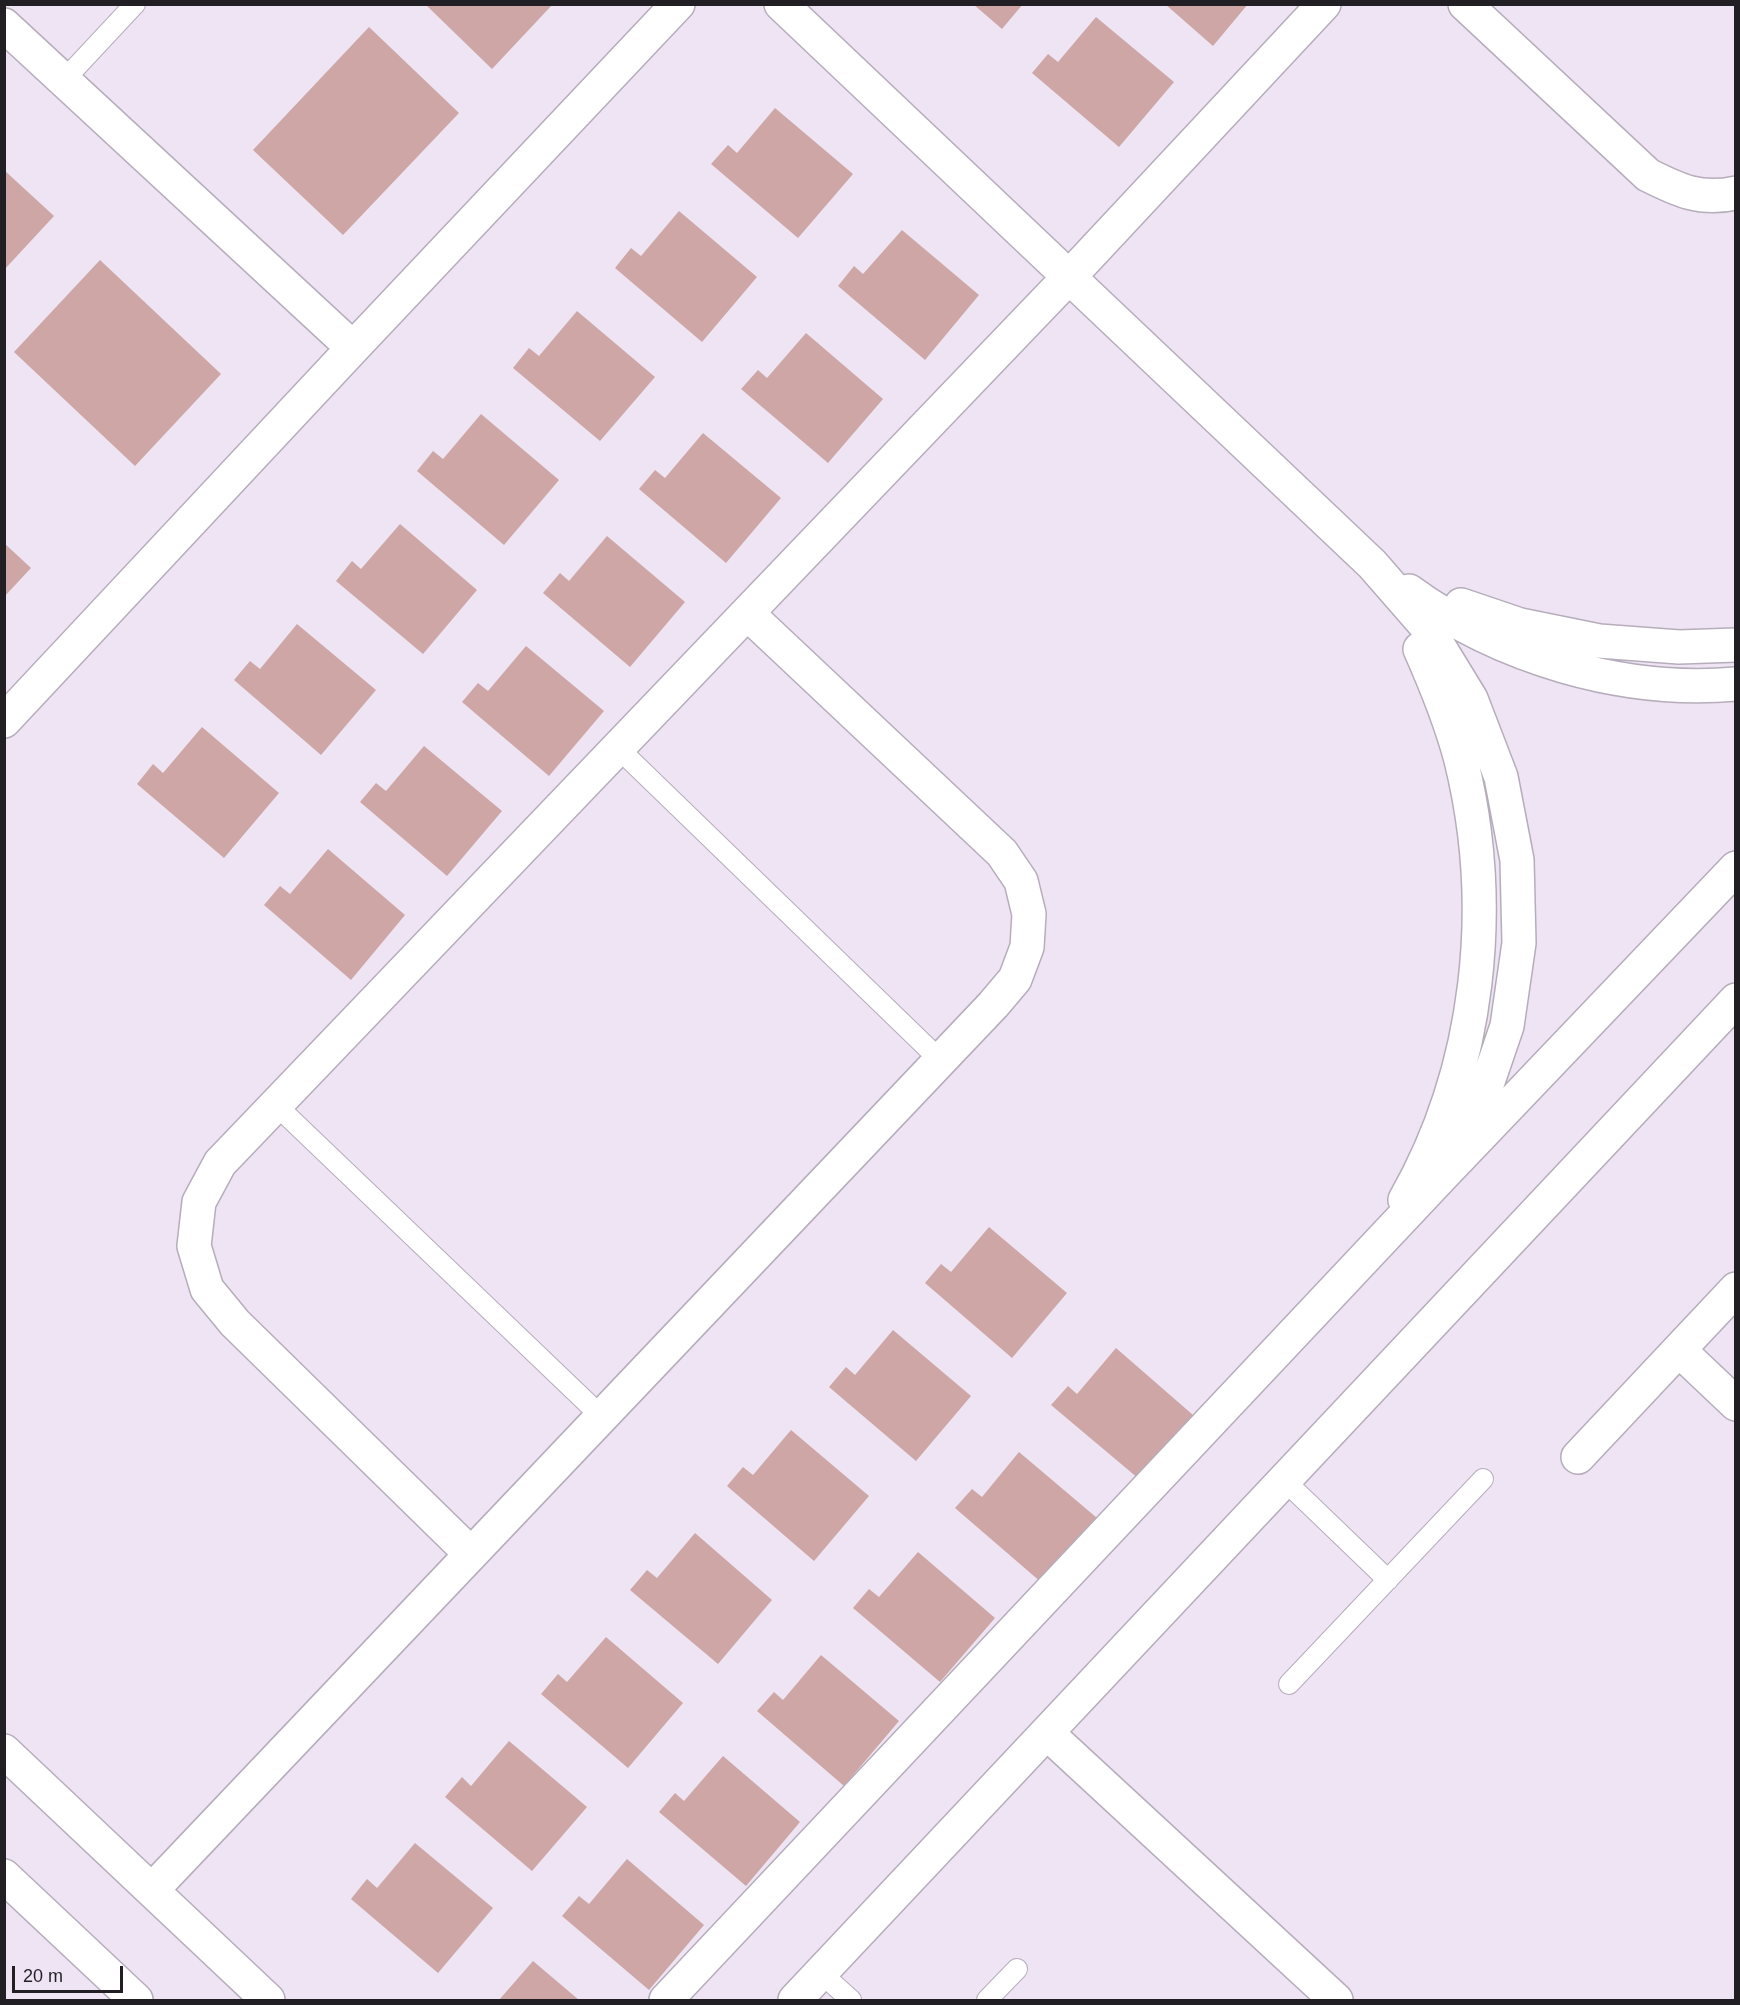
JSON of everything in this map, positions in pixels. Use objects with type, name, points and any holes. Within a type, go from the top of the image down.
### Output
[{"type":"street","points":[[4,721],[678,4]]},
{"type":"street","points":[[781,4],[1372,564],[1427,627],[1471,699],[1501,777],[1517,860],[1519,943],[1507,1026],[1480,1105],[1440,1178]]},
{"type":"street","points":[[471,1554],[235,1323],[207,1289],[194,1246],[199,1202],[220,1163],[1069,277],[1324,4]]},
{"type":"street","points":[[1465,4],[1648,175],[1681,192],[1719,197],[1736,193]]},
{"type":"street","points":[[4,25],[353,348]]},
{"type":"street","points":[[1372,564],[1444,599],[1520,625],[1599,641],[1679,647],[1736,645]]},
{"type":"street","points":[[1372,564],[1432,608],[1497,642],[1567,667],[1639,682],[1713,686],[1736,684]]},
{"type":"street","points":[[1372,564],[1409,625],[1442,700],[1461,759],[1474,829],[1480,900],[1476,972],[1465,1043],[1449,1100],[1418,1177],[1383,1239]]},
{"type":"street","points":[[152,1890],[993,1005],[1015,979],[1027,947],[1029,914],[1020,881],[1002,853],[747,613]]},
{"type":"street","points":[[666,2001],[1440,1178],[1736,868]]},
{"type":"street","points":[[795,2001],[1736,1000]]},
{"type":"street","points":[[1578,1457],[1736,1289]]},
{"type":"street","points":[[1679,1350],[1736,1404]]},
{"type":"street","points":[[1047,1732],[1336,2001]]},
{"type":"street","points":[[4,1752],[268,2001]]},
{"type":"street","points":[[4,1876],[136,2001]]},
{"type":"lane","points":[[64,79],[135,4]]},
{"type":"lane","points":[[618,748],[940,1060]]},
{"type":"lane","points":[[276,1105],[602,1417]]},
{"type":"lane","points":[[1289,1684],[1483,1479]]},
{"type":"lane","points":[[1284,1480],[1388,1580]]},
{"type":"lane","points":[[987,2001],[1017,1969]]},
{"type":"lane","points":[[821,1972],[850,2001]]},
{"type":"building","points":[[425,4],[553,4],[492,69]]},
{"type":"building","points":[[973,4],[1023,4],[1002,29]]},
{"type":"building","points":[[1165,4],[1248,4],[1213,46]]},
{"type":"building","points":[[1096,17],[1174,82],[1119,147],[1032,73],[1048,54],[1058,62]]},
{"type":"building","points":[[369,27],[459,113],[343,235],[253,150]]},
{"type":"building","points":[[775,108],[853,174],[798,238],[711,164],[728,145],[737,153]]},
{"type":"building","points":[[4,170],[54,216],[4,270]]},
{"type":"building","points":[[679,211],[757,277],[702,342],[615,268],[631,248],[641,256]]},
{"type":"building","points":[[902,230],[979,295],[925,360],[838,286],[854,266],[863,274]]},
{"type":"building","points":[[100,260],[221,374],[135,466],[14,352]]},
{"type":"building","points":[[577,311],[655,377],[600,441],[513,368],[529,348],[539,356]]},
{"type":"building","points":[[806,333],[883,399],[828,463],[741,389],[758,370],[767,378]]},
{"type":"building","points":[[481,414],[559,480],[504,545],[417,471],[433,451],[443,459]]},
{"type":"building","points":[[703,433],[781,498],[726,563],[639,489],[655,470],[665,478]]},
{"type":"building","points":[[400,524],[477,590],[423,654],[336,581],[352,561],[361,569]]},
{"type":"building","points":[[607,536],[685,602],[630,667],[543,593],[560,573],[569,581]]},
{"type":"building","points":[[4,543],[31,568],[4,597]]},
{"type":"building","points":[[297,624],[376,690],[321,755],[234,680],[250,661],[260,669]]},
{"type":"building","points":[[526,646],[604,711],[549,776],[462,702],[478,683],[488,691]]},
{"type":"building","points":[[202,727],[279,793],[224,858],[137,784],[153,764],[163,773]]},
{"type":"building","points":[[424,746],[502,811],[447,876],[360,802],[376,783],[386,791]]},
{"type":"building","points":[[328,849],[405,915],[351,980],[264,905],[280,886],[290,894]]},
{"type":"building","points":[[989,1227],[1067,1293],[1012,1358],[925,1283],[941,1264],[951,1272]]},
{"type":"building","points":[[893,1330],[971,1396],[916,1461],[829,1387],[846,1367],[855,1375]]},
{"type":"building","points":[[1116,1348],[1193,1415],[1139,1479],[1051,1405],[1068,1386],[1077,1394]]},
{"type":"building","points":[[791,1430],[869,1496],[814,1561],[727,1486],[743,1467],[753,1475]]},
{"type":"building","points":[[1019,1452],[1097,1518],[1042,1583],[955,1508],[972,1489],[982,1497]]},
{"type":"building","points":[[695,1533],[772,1600],[718,1664],[630,1590],[647,1570],[657,1578]]},
{"type":"building","points":[[918,1552],[995,1618],[940,1682],[853,1608],[869,1589],[879,1597]]},
{"type":"building","points":[[606,1637],[683,1703],[628,1768],[541,1694],[558,1674],[567,1682]]},
{"type":"building","points":[[821,1655],[899,1721],[844,1786],[757,1711],[774,1692],[783,1700]]},
{"type":"building","points":[[509,1741],[587,1807],[532,1871],[445,1797],[462,1777],[471,1786]]},
{"type":"building","points":[[723,1756],[800,1822],[746,1886],[659,1812],[675,1793],[684,1801]]},
{"type":"building","points":[[415,1843],[493,1908],[438,1973],[351,1899],[367,1879],[377,1888]]},
{"type":"building","points":[[627,1859],[704,1925],[649,1990],[562,1916],[579,1896],[589,1904]]},
{"type":"building","points":[[533,1961],[579,2000],[499,2000]]}]
